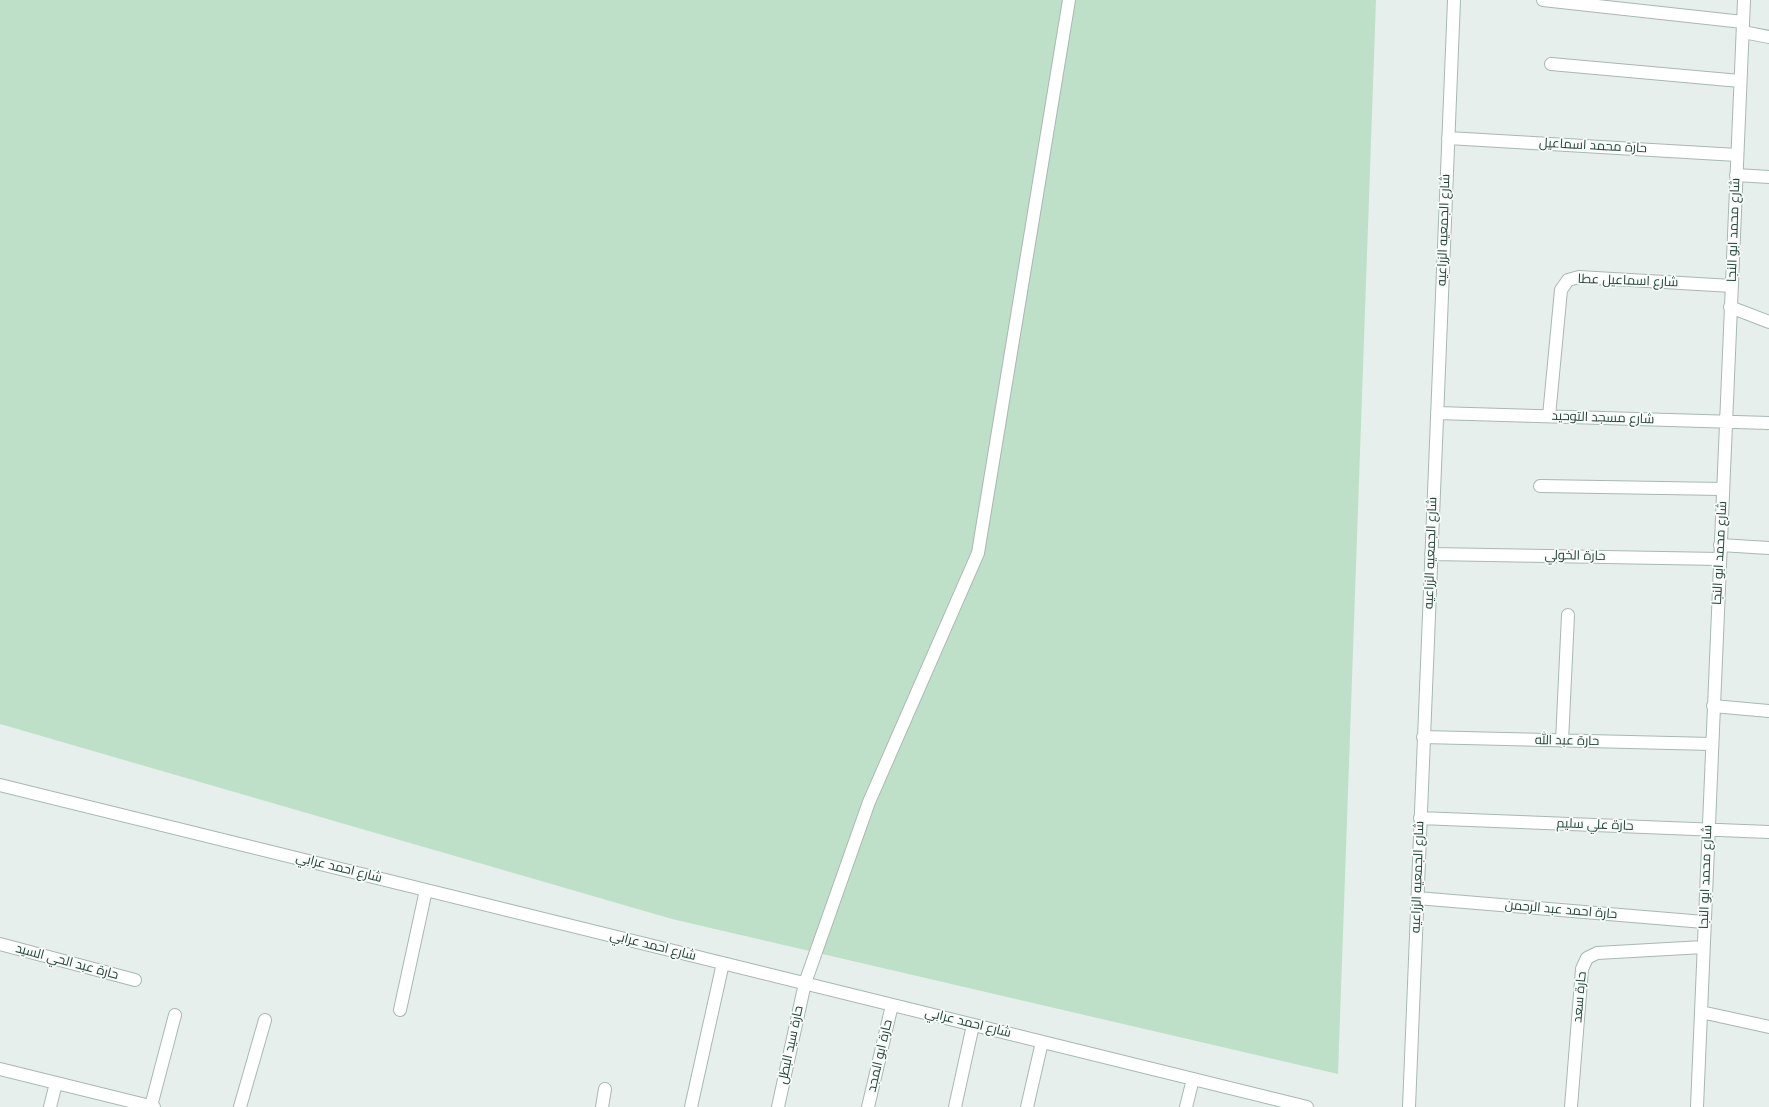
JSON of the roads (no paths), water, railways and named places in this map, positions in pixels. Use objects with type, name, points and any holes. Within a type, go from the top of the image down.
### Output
[{"type":"street","name":"حارة سيد البطل","points":[[778,1107],[805,983],[869,802],[978,553],[1069,0]]},
{"type":"street","name":"شارع الجمعيه الزراعيه","points":[[1409,1107],[1436,412],[1454,0]]},
{"type":"street","points":[[1543,0],[1743,27],[1769,37]]},
{"type":"street","name":"شارع محمد ابو النجا","points":[[1697,1107],[1744,0]]},
{"type":"street","points":[[1551,64],[1740,81]]},
{"type":"street","name":"حارة محمد اسماعيل","points":[[1448,138],[1737,155]]},
{"type":"street","points":[[1736,175],[1769,177]]},
{"type":"street","name":"شارع اسماعيل عطا","points":[[1549,416],[1561,290],[1568,280],[1579,277],[1732,286]]},
{"type":"street","points":[[1730,307],[1769,322]]},
{"type":"street","name":"شارع مسجد التوحيد","points":[[1436,412],[1769,423]]},
{"type":"street","points":[[1540,486],[1723,489]]},
{"type":"street","points":[[1720,546],[1769,548]]},
{"type":"street","name":"حارة الخولي","points":[[1431,554],[1720,559]]},
{"type":"street","points":[[1562,740],[1568,615]]},
{"type":"street","points":[[1713,706],[1769,711]]},
{"type":"street","name":"حارة عبد الله","points":[[1423,737],[1712,744]]},
{"type":"street","name":"شارع احمد عرابي","points":[[0,785],[1193,1079],[1279,1104],[1307,1107]]},
{"type":"street","name":"حارة علي سليم","points":[[1420,818],[1769,832]]},
{"type":"street","points":[[400,1010],[426,890]]},
{"type":"street","name":"حارة احمد عبد الرحمن","points":[[1417,898],[1704,922]]},
{"type":"street","name":"حارة عبد الحي السيد","points":[[0,944],[135,980]]},
{"type":"street","name":"حارة سعد","points":[[1571,1107],[1582,969],[1587,958],[1598,953],[1703,947]]},
{"type":"street","points":[[691,1107],[723,963]]},
{"type":"street","name":"حارة ابو المجد","points":[[868,1107],[892,1005]]},
{"type":"street","points":[[1701,1012],[1769,1027]]},
{"type":"street","points":[[0,1069],[153,1107],[175,1015]]},
{"type":"street","points":[[240,1107],[265,1020]]},
{"type":"street","points":[[955,1107],[973,1025]]},
{"type":"street","points":[[1027,1107],[1042,1042]]},
{"type":"street","points":[[1186,1107],[1193,1079]]},
{"type":"street","points":[[50,1107],[56,1083]]},
{"type":"street","points":[[602,1107],[605,1089]]}]
